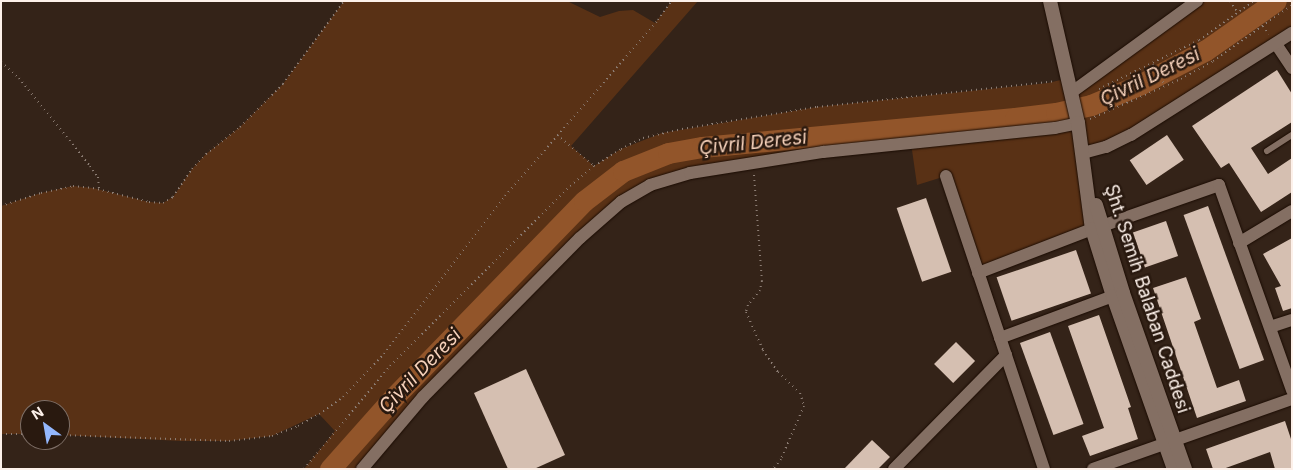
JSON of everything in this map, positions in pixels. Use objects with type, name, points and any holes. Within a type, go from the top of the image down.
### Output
[{"type":"street","name":"Şht. Semih Balaban Caddesi","points":[[1050,1],[1078,121],[1097,228],[1113,296],[1170,442],[1185,469]]},
{"type":"street","points":[[1071,90],[1198,1]]},
{"type":"street","points":[[1083,152],[1106,147],[1131,135],[1292,33]]},
{"type":"street","points":[[1276,44],[1292,68]]},
{"type":"street","points":[[362,469],[423,397],[610,210],[634,193],[658,181],[690,173],[823,152],[1055,128],[1078,121]]},
{"type":"street","points":[[946,176],[1044,469]]},
{"type":"street","points":[[978,273],[1219,185],[1292,390]]},
{"type":"street","points":[[1240,243],[1292,210]]},
{"type":"street","name":"Şht. Semih Balaban Caddesi","points":[[1097,228],[1170,442],[1174,469]]},
{"type":"street","points":[[1000,338],[1113,296]]},
{"type":"street","points":[[1270,327],[1292,320]]},
{"type":"street","points":[[894,469],[1006,355]]},
{"type":"street","points":[[1093,469],[1292,399]]},
{"type":"lane","points":[[1267,151],[1292,135]]},
{"type":"path","points":[[1,206],[41,192],[73,186],[149,202],[162,203],[173,197],[201,159],[240,126],[283,84],[344,1]]},
{"type":"path","points":[[70,435],[229,441],[272,436],[298,426],[343,397],[384,354],[505,196],[658,20],[672,1]]},
{"type":"path","points":[[1230,1],[1238,13]]},
{"type":"path","points":[[1095,90],[1153,64],[1198,40],[1254,1]]},
{"type":"path","points":[[1078,121],[1166,86],[1213,61],[1292,6]]},
{"type":"path","points":[[1,62],[19,78],[90,166],[98,177],[99,190]]},
{"type":"path","points":[[1153,64],[1166,86]]},
{"type":"path","points":[[304,469],[390,366],[549,206],[594,166],[620,149],[643,138],[682,129],[817,107],[1048,83],[1071,90]]},
{"type":"path","points":[[557,135],[594,166]]},
{"type":"path","points":[[753,163],[762,281],[760,290],[748,305],[746,312],[763,350],[778,372],[800,393],[804,406],[781,459],[773,469]]},
{"type":"path","points":[[1,434],[20,434]]},
{"type":"shaded area","points":[[344,1],[567,1],[600,17],[619,11],[633,10],[655,23],[672,1],[698,1],[571,146],[594,166],[621,149],[662,133],[817,107],[1048,83],[1069,78],[1072,91],[1197,1],[1292,1],[1292,33],[1166,114],[1083,153],[1092,229],[978,273],[946,176],[917,185],[911,143],[690,173],[610,211],[362,469],[304,469],[335,431],[319,414],[272,436],[229,441],[182,441],[70,435],[70,400],[20,400],[20,434],[1,434],[1,206],[41,193],[73,186],[93,188],[149,202],[163,203],[173,197],[192,169],[206,154],[240,127],[283,84]]},
{"type":"building","points":[[1277,70],[1292,94],[1292,122],[1251,148],[1268,174],[1292,158],[1292,192],[1261,212],[1229,163],[1221,168],[1192,126]]},
{"type":"building","points":[[1167,135],[1184,160],[1146,185],[1130,160]]},
{"type":"building","points":[[926,198],[951,272],[922,282],[897,208]]},
{"type":"building","points":[[1208,206],[1264,360],[1240,369],[1184,215]]},
{"type":"building","points":[[1166,221],[1178,256],[1145,267],[1133,232]]},
{"type":"building","points":[[1292,238],[1292,308],[1283,311],[1275,288],[1281,286],[1263,254]]},
{"type":"building","points":[[1076,250],[1091,293],[1012,321],[997,277]]},
{"type":"building","points":[[1186,277],[1201,319],[1194,322],[1217,388],[1239,380],[1246,401],[1197,418],[1153,288]]},
{"type":"building","points":[[1099,315],[1131,407],[1128,408],[1138,439],[1090,456],[1082,436],[1104,428],[1068,326]]},
{"type":"building","points":[[1050,332],[1084,424],[1053,435],[1020,343]]},
{"type":"building","points":[[956,342],[975,361],[953,383],[934,364]]},
{"type":"building","points":[[526,369],[565,455],[534,469],[508,469],[474,393]]},
{"type":"building","points":[[1285,421],[1292,442],[1292,469],[1275,469],[1270,452],[1223,469],[1213,469],[1206,449]]},
{"type":"building","points":[[872,440],[890,457],[878,469],[844,469]]},
{"type":"waterway","name":"Çivril Deresi","points":[[330,469],[393,398],[584,201],[623,171],[668,153],[702,147],[1015,118],[1056,113],[1091,105],[1141,84],[1206,50],[1276,1]]}]
